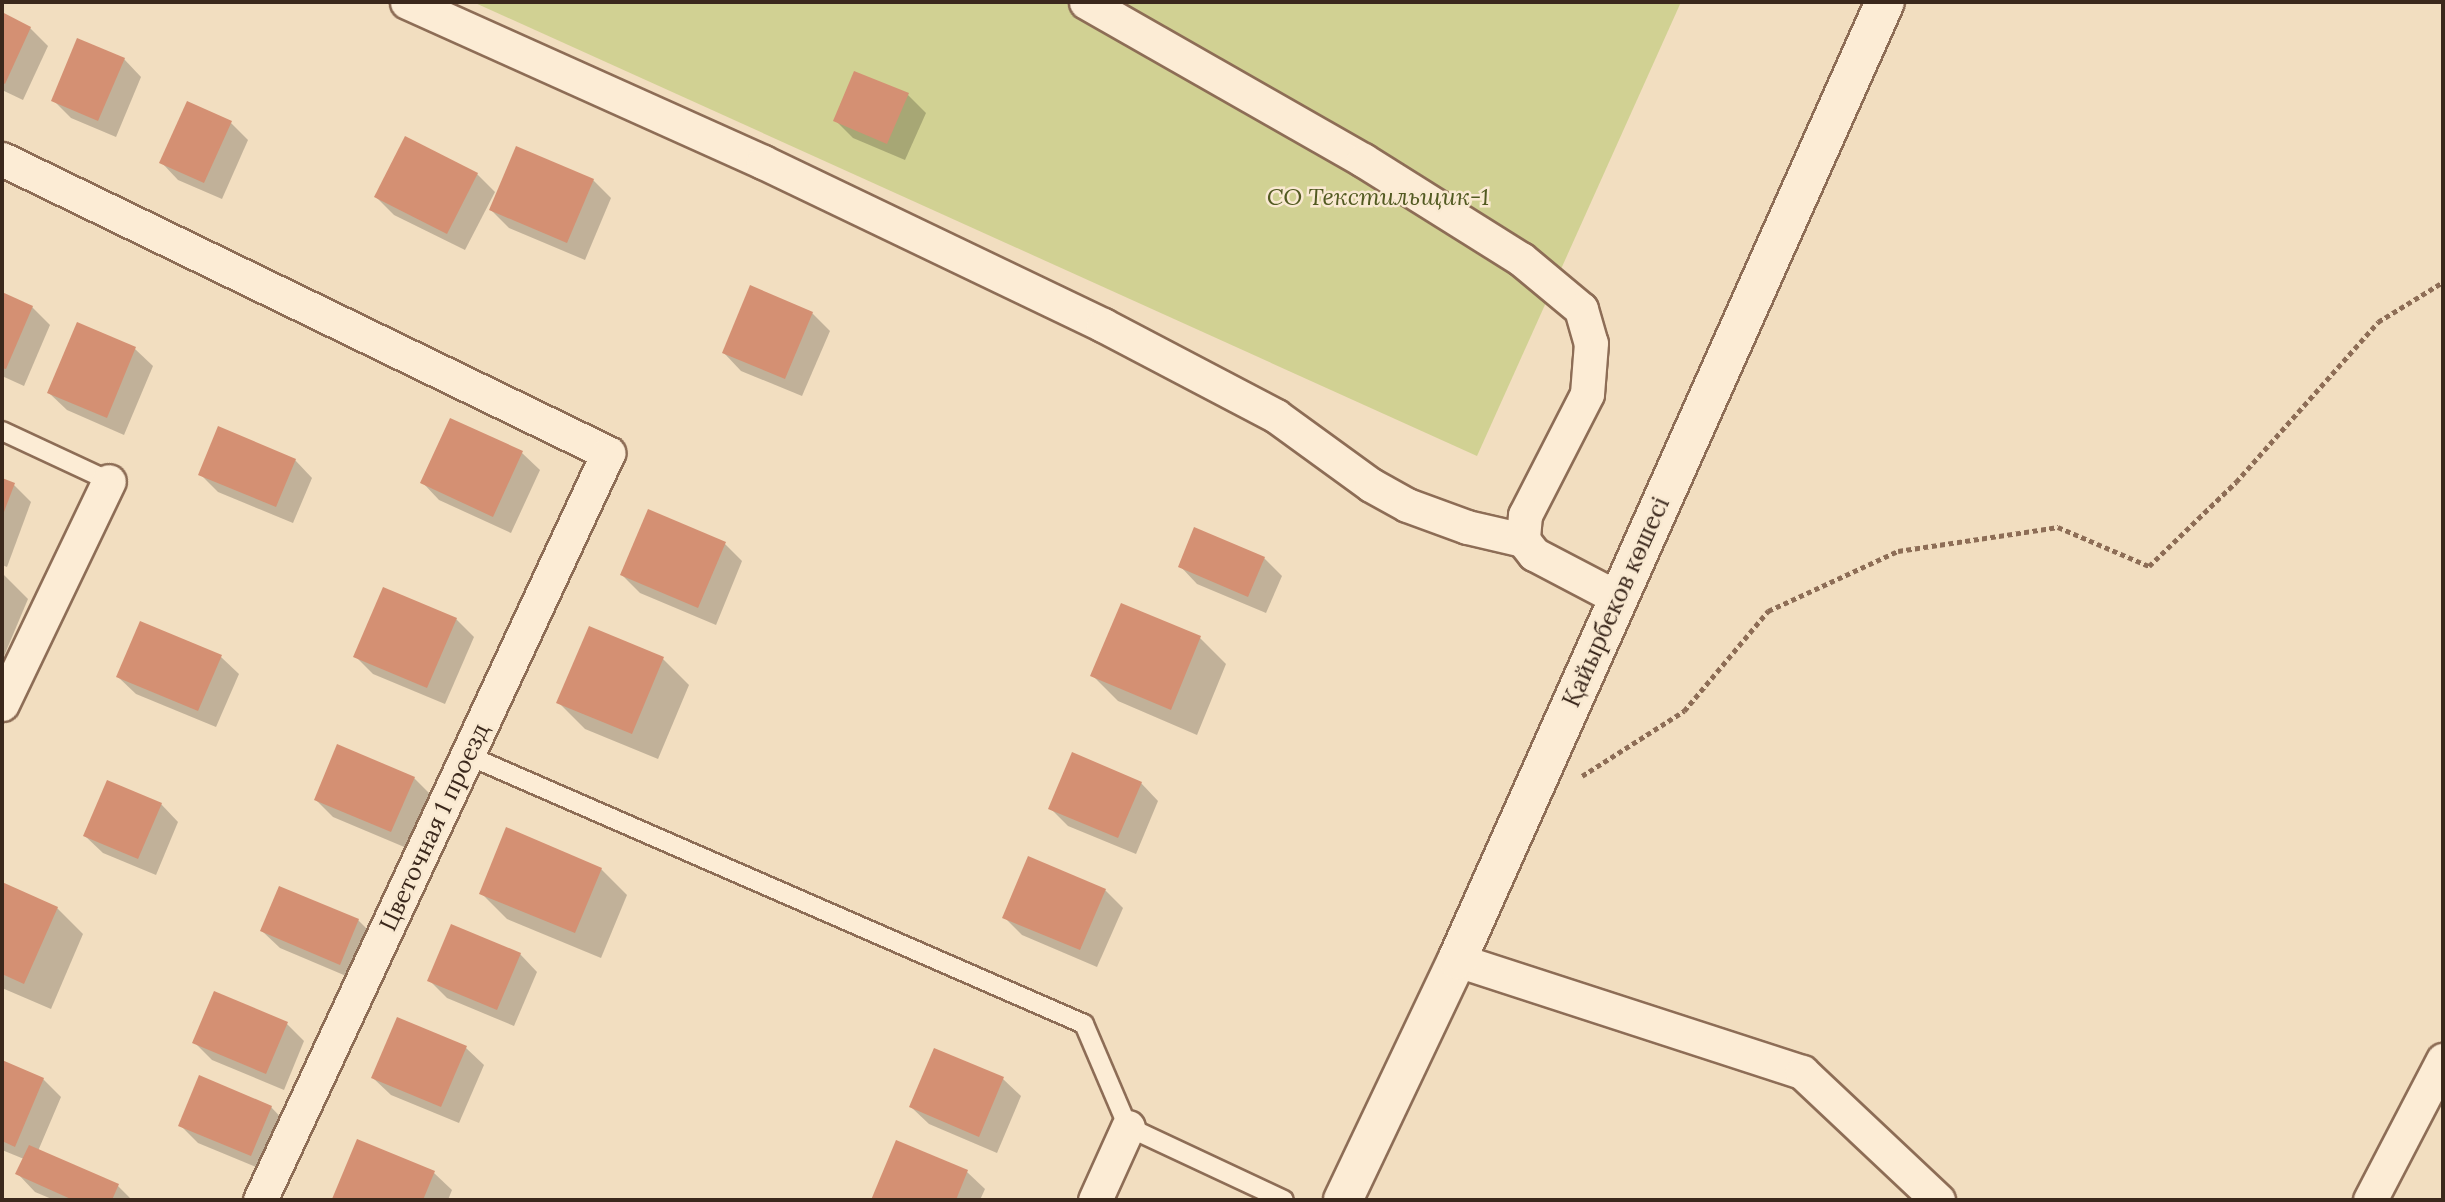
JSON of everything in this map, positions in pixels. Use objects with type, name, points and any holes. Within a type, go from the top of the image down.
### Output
[{"type":"main road","name":"Қайырбеков көшесі","points":[[1343,1200],[1457,960],[1885,2]]},
{"type":"street","points":[[407,2],[763,162],[1103,325],[1276,416],[1371,485],[1407,505],[1467,527],[1523,540],[1534,554],[1618,598]]},
{"type":"street","points":[[1086,2],[1374,167],[1521,259],[1581,309],[1591,343],[1587,394],[1525,516],[1523,540]]},
{"type":"street","name":"Цветочная 1 проезд","points":[[2,159],[608,453],[260,1200]]},
{"type":"street","points":[[2,704],[109,481]]},
{"type":"street","points":[[1457,960],[1802,1072],[1938,1200]]},
{"type":"street","points":[[2370,1200],[2443,1060]]},
{"type":"street","points":[[1095,1200],[1128,1127]]},
{"type":"lane","points":[[2,431],[109,481]]},
{"type":"lane","points":[[467,755],[1084,1024],[1128,1127],[1284,1200]]},
{"type":"path","points":[[1578,778],[1684,711],[1768,611],[1898,551],[2058,527],[2149,566],[2236,482],[2378,322],[2443,282]]},
{"type":"green space","name":"СО Текстильщик-1","points":[[473,2],[1681,2],[1477,456]]},
{"type":"building","points":[[2,12],[31,27],[5,84],[2,82]]},
{"type":"building","points":[[77,38],[125,58],[98,121],[51,101]]},
{"type":"building","points":[[854,71],[909,93],[887,144],[833,121]]},
{"type":"building","points":[[187,101],[232,121],[204,183],[159,163]]},
{"type":"building","points":[[405,136],[478,173],[447,234],[374,197]]},
{"type":"building","points":[[516,146],[594,179],[567,243],[489,210]]},
{"type":"building","points":[[750,285],[813,312],[785,379],[722,353]]},
{"type":"building","points":[[2,292],[33,306],[6,369],[2,368]]},
{"type":"building","points":[[77,322],[136,347],[107,418],[47,393]]},
{"type":"building","points":[[450,418],[523,451],[493,517],[420,483]]},
{"type":"building","points":[[218,426],[296,459],[276,507],[198,475]]},
{"type":"building","points":[[2,478],[15,483],[2,517]]},
{"type":"building","points":[[648,509],[726,542],[698,608],[620,575]]},
{"type":"building","points":[[1194,527],[1265,557],[1248,597],[1178,567]]},
{"type":"building","points":[[383,587],[457,618],[427,688],[353,657]]},
{"type":"building","points":[[1121,603],[1201,636],[1171,710],[1090,676]]},
{"type":"building","points":[[140,621],[222,655],[198,711],[116,677]]},
{"type":"building","points":[[589,626],[664,657],[632,734],[556,703]]},
{"type":"building","points":[[337,744],[415,777],[391,832],[314,800]]},
{"type":"building","points":[[1072,752],[1142,782],[1118,838],[1048,809]]},
{"type":"building","points":[[107,780],[162,803],[138,859],[83,836]]},
{"type":"building","points":[[506,827],[602,868],[575,933],[479,894]]},
{"type":"building","points":[[1028,856],[1106,889],[1080,950],[1002,918]]},
{"type":"building","points":[[2,882],[58,907],[24,984],[2,974]]},
{"type":"building","points":[[279,886],[359,919],[340,965],[260,931]]},
{"type":"building","points":[[451,924],[521,953],[497,1010],[427,981]]},
{"type":"building","points":[[214,991],[288,1022],[266,1074],[192,1043]]},
{"type":"building","points":[[397,1017],[467,1046],[441,1107],[371,1078]]},
{"type":"building","points":[[934,1048],[1004,1077],[979,1137],[909,1107]]},
{"type":"building","points":[[2,1060],[44,1078],[15,1147],[2,1141]]},
{"type":"building","points":[[199,1075],[272,1106],[251,1156],[178,1126]]},
{"type":"building","points":[[357,1139],[435,1171],[423,1200],[332,1199]]},
{"type":"building","points":[[896,1140],[968,1170],[956,1200],[871,1200]]},
{"type":"building","points":[[29,1145],[119,1184],[112,1200],[73,1200],[15,1174]]}]
